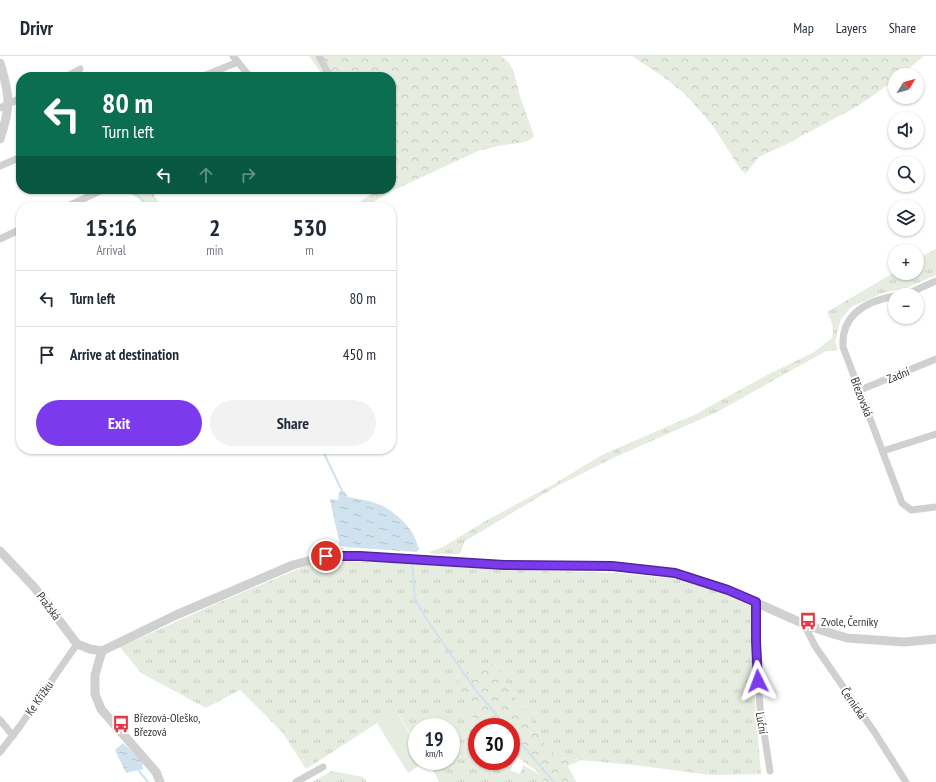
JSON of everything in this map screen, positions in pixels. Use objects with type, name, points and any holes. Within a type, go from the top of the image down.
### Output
[{"type":"street","points":[[319,56],[327,72]]},
{"type":"street","points":[[211,72],[236,59],[246,72]]},
{"type":"street","points":[[0,64],[7,87],[4,106],[4,126],[0,139]]},
{"type":"street","points":[[74,72],[80,69]]},
{"type":"street","points":[[4,106],[16,100]]},
{"type":"street","points":[[0,166],[16,159]]},
{"type":"street","points":[[77,202],[94,194]]},
{"type":"street","points":[[0,238],[16,231]]},
{"type":"street","points":[[920,288],[936,281]]},
{"type":"street","name":"Březovská","points":[[888,298],[866,305],[858,310],[850,319],[842,337],[843,347],[902,503],[911,510],[936,507]]},
{"type":"street","name":"Zadní","points":[[860,390],[936,359]]},
{"type":"street","points":[[883,452],[936,434]]},
{"type":"street","name":"Pražská","points":[[0,551],[34,587],[77,644]]},
{"type":"street","points":[[77,644],[90,649],[102,651],[176,615],[293,565],[326,556],[360,556],[504,565],[620,567],[675,573],[728,590],[804,624],[847,638],[904,642],[935,640]]},
{"type":"street","name":"Luční","points":[[756,602],[756,641],[760,707],[770,770]]},
{"type":"street","name":"Černická","points":[[804,624],[815,646],[876,733],[906,782]]},
{"type":"street","name":"Ke Křížku","points":[[0,752],[13,736],[77,644]]},
{"type":"street","points":[[102,651],[95,675],[95,694],[101,709],[156,772],[160,782]]},
{"type":"street","points":[[0,720],[13,736]]},
{"type":"street","points":[[296,782],[322,767]]},
{"type":"green space","points":[[309,56],[501,56],[510,64],[514,73],[520,96],[534,136],[530,140],[524,142],[478,151],[396,189],[396,72],[320,72]]},
{"type":"green space","points":[[632,56],[924,56],[909,68],[888,68],[888,85],[858,106],[785,145],[759,157],[745,174],[713,126],[686,95],[665,78]]},
{"type":"green space","points":[[131,194],[153,194],[159,202],[142,202]]},
{"type":"green space","points":[[370,194],[387,194],[373,202],[360,202]]},
{"type":"green space","points":[[936,249],[936,275],[906,288],[888,288],[888,292],[851,307],[841,319],[835,342],[838,350],[826,351],[717,412],[611,459],[559,485],[465,541],[460,554],[431,554],[429,552],[443,547],[487,520],[554,484],[602,455],[694,415],[767,375],[814,352],[832,338],[832,323],[827,312],[888,276],[888,280],[924,280],[924,255]]},
{"type":"green space","points":[[326,561],[619,573],[678,579],[720,592],[754,605],[753,677],[761,774],[711,775],[634,765],[559,758],[545,745],[494,663],[460,674],[457,677],[460,690],[474,718],[468,718],[468,770],[511,770],[520,774],[523,765],[539,774],[544,782],[440,782],[433,770],[460,770],[460,718],[408,718],[408,729],[396,711],[306,769],[282,732],[240,690],[206,708],[141,673],[120,647],[220,602],[308,565]]},
{"type":"green space","points":[[494,663],[545,745],[559,758],[581,760],[568,766],[576,782],[544,782],[537,771],[520,759],[520,718],[473,718],[457,684],[460,674]]},
{"type":"green space","points":[[396,711],[408,731],[408,770],[412,770],[408,773],[377,723]]},
{"type":"green space","points":[[332,771],[363,777],[367,782],[312,782]]},
{"type":"water","points":[[344,491],[348,497],[378,504],[398,516],[410,529],[414,536],[419,549],[417,552],[345,547],[340,545],[330,499],[338,500],[339,492]]},
{"type":"water","points":[[123,743],[142,761],[143,769],[126,773],[115,750]]},
{"type":"waterway","points":[[135,194],[144,202]]},
{"type":"waterway","points":[[324,454],[343,493]]},
{"type":"waterway","points":[[412,561],[415,599],[425,617],[477,692],[499,718]]},
{"type":"waterway","points":[[520,742],[554,782]]},
{"type":"waterway","points":[[139,771],[148,782]]},
{"type":"place","name":"Zvole, Černíky","points":[[808,621]]},
{"type":"place","name":"Březová-Oleško, Březová","points":[[121,724]]},
{"type":"route","points":[[326,556],[360,556],[504,565],[612,566],[675,573],[728,590],[756,602],[758,681]]}]
